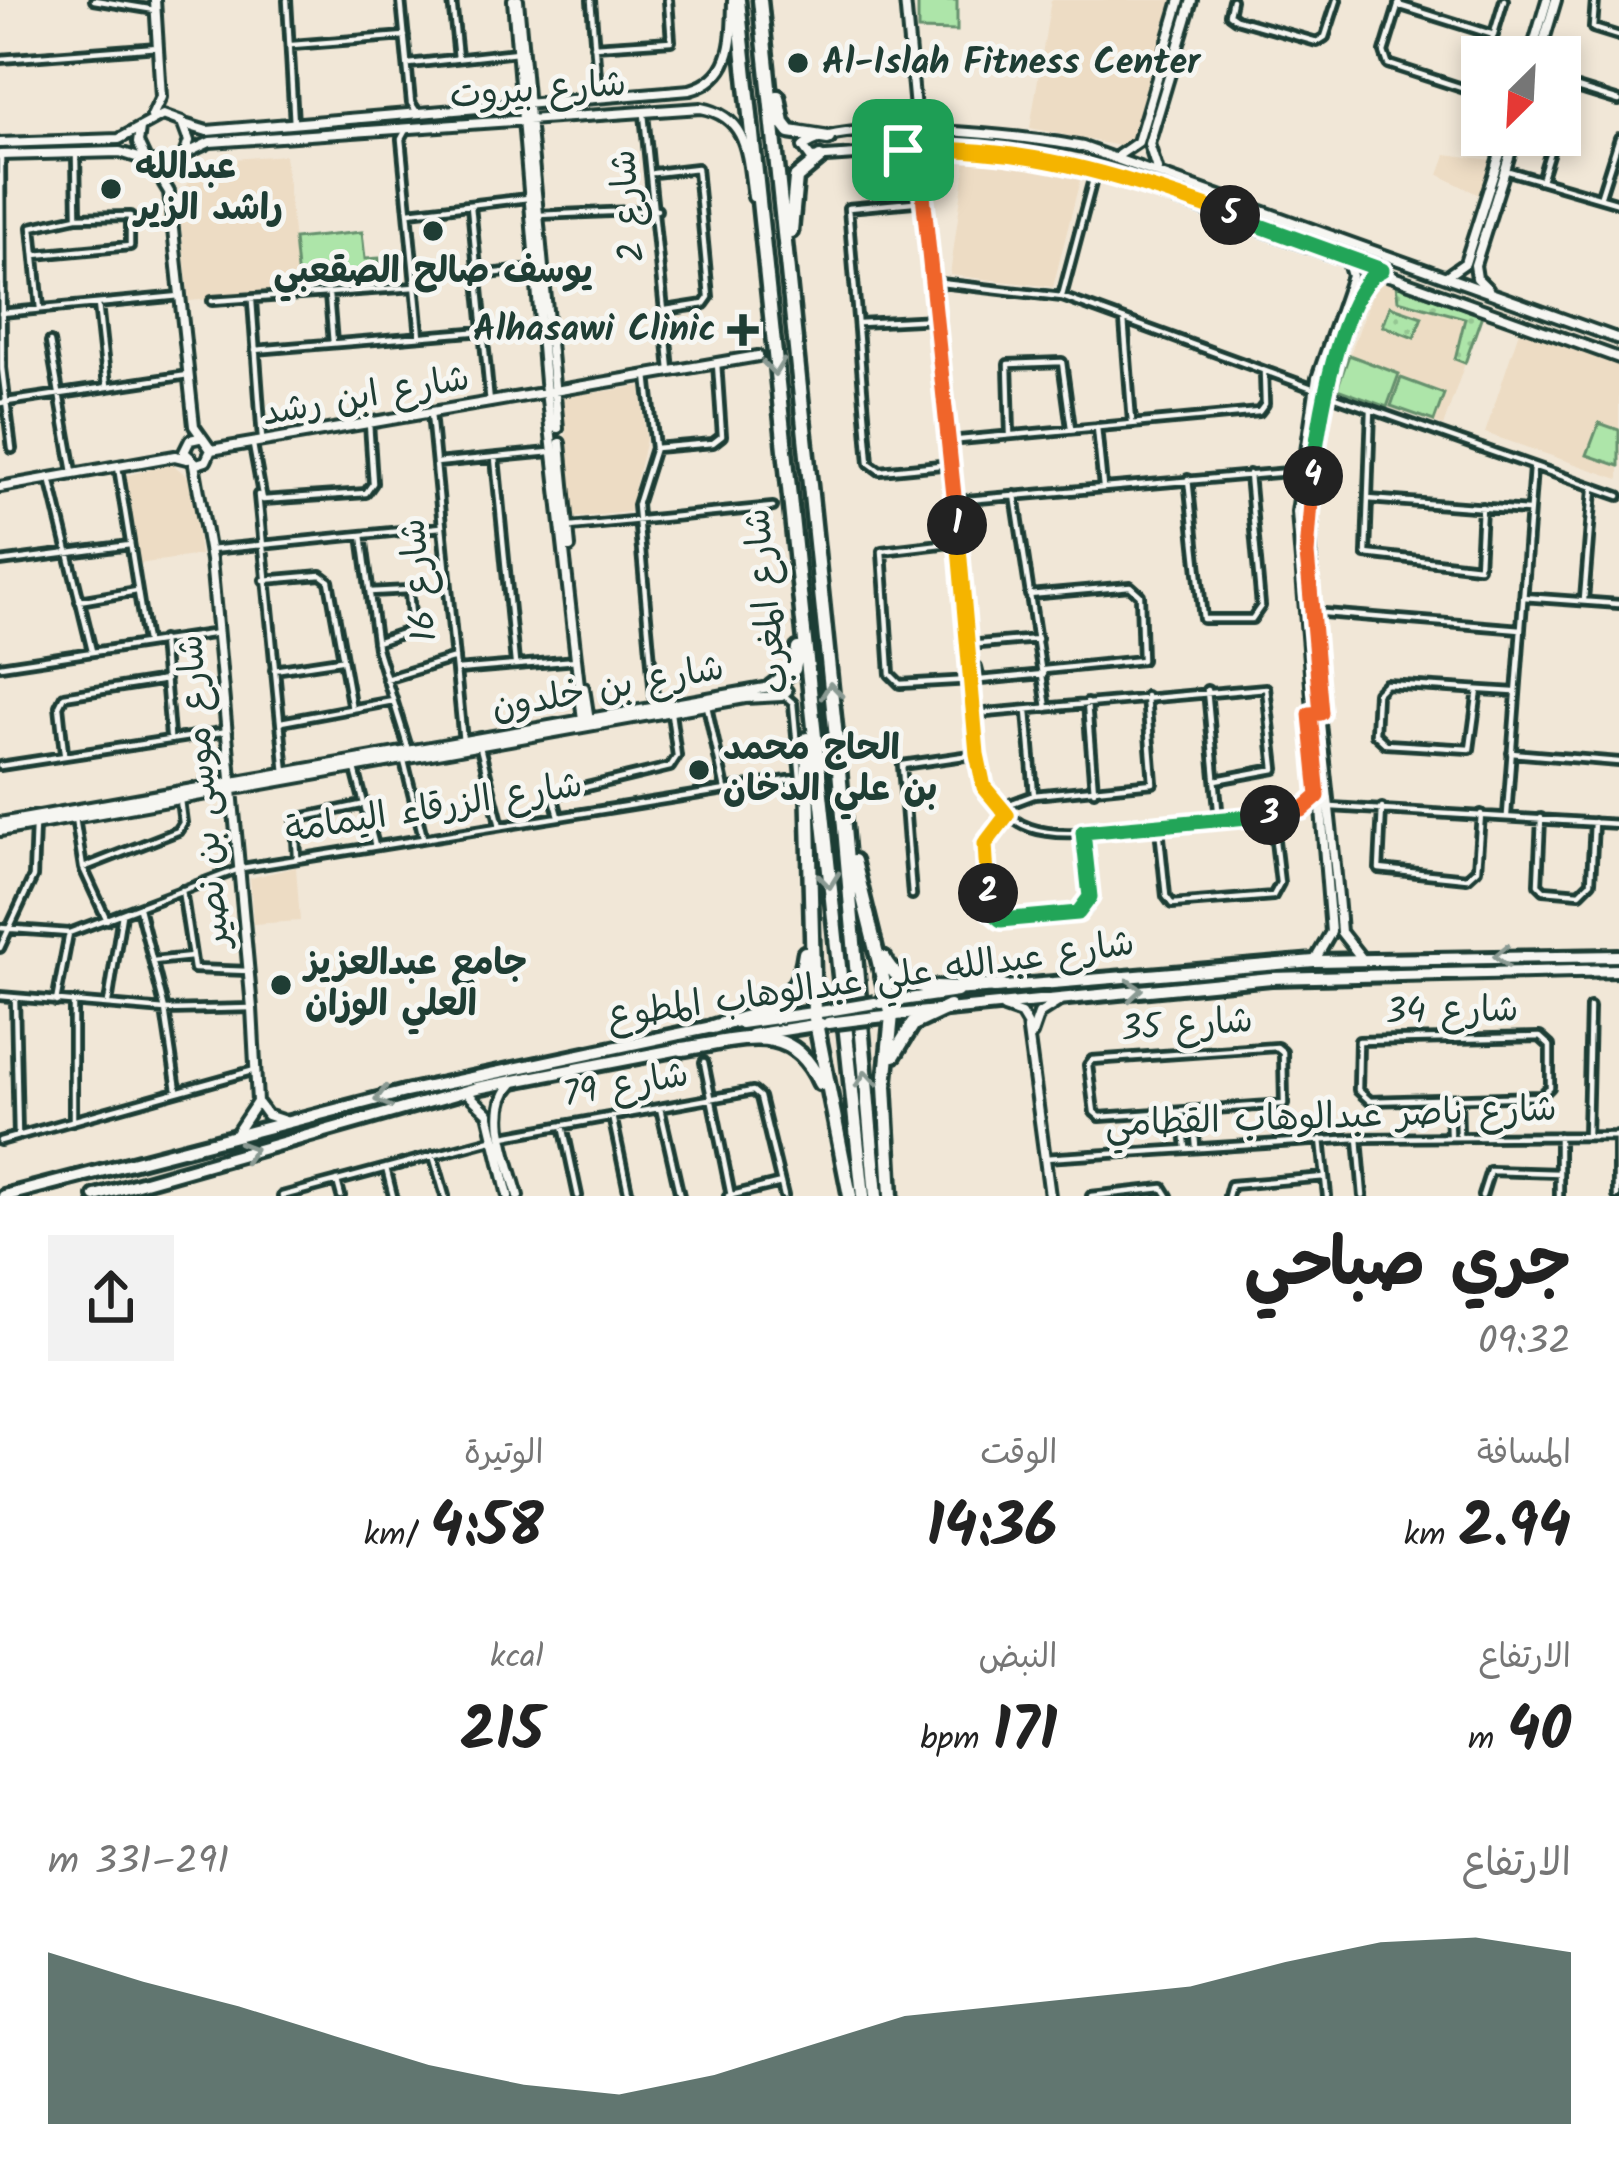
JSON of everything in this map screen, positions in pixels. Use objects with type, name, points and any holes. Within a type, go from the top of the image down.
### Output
[{"type":"highway","name":"شارع المغرب","points":[[736,0],[863,1196]]},
{"type":"highway","name":"شارع المغرب","points":[[763,0],[876,1196]]},
{"type":"highway","points":[[763,0],[783,123],[800,137],[828,138]]},
{"type":"highway","points":[[792,316],[790,200],[796,178],[820,158]]},
{"type":"highway","points":[[771,687],[794,669],[799,612]]},
{"type":"highway","points":[[809,694],[811,898],[832,1108],[850,1196]]},
{"type":"highway","points":[[837,747],[866,913],[891,1008],[885,1098],[891,1196]]},
{"type":"highway","points":[[712,1027],[766,1012],[792,994],[802,972],[811,898]]},
{"type":"highway","points":[[866,913],[886,964],[904,982],[1002,986]]},
{"type":"highway","points":[[885,1098],[896,1046],[905,1032],[949,1007]]},
{"type":"highway","points":[[682,1048],[780,1040],[809,1060],[832,1108]]},
{"type":"main road","name":"شارع عبدالله علي عبدالوهاب المطوع","points":[[4,1196],[405,1092],[712,1027],[821,1018],[1002,986],[1314,961],[1619,956]]},
{"type":"main road","name":"شارع عبدالله علي عبدالوهاب المطوع","points":[[891,1008],[1311,977],[1619,970]]},
{"type":"main road","name":"شارع عبدالله علي عبدالوهاب المطوع","points":[[95,1196],[465,1091],[821,1018]]},
{"type":"street","points":[[0,143],[116,139],[140,128],[149,118],[161,97],[155,5],[94,0]]},
{"type":"street","points":[[241,140],[241,132],[290,124],[286,0]]},
{"type":"street","points":[[401,0],[411,103],[420,115]]},
{"type":"street","points":[[452,0],[458,58]]},
{"type":"street","points":[[516,0],[517,52],[524,88],[552,104]]},
{"type":"street","points":[[516,0],[555,452],[587,725]]},
{"type":"street","points":[[590,0],[598,88],[611,99]]},
{"type":"street","points":[[594,46],[671,41],[668,0]]},
{"type":"street","name":"شارع بيروت","points":[[183,158],[206,143],[402,116],[690,90],[716,77],[731,51],[736,0]]},
{"type":"street","points":[[905,0],[917,131]]},
{"type":"street","points":[[1158,170],[1148,151],[1180,0]]},
{"type":"street","points":[[1159,89],[1192,0]]},
{"type":"street","points":[[1232,0],[1229,14],[1236,19],[1318,42],[1336,0]]},
{"type":"street","points":[[1461,88],[1388,64],[1384,52],[1399,3],[1494,35],[1504,0]]},
{"type":"street","points":[[1540,36],[1546,0]]},
{"type":"street","points":[[1542,36],[1556,0]]},
{"type":"street","points":[[1594,0],[1593,28],[1619,36]]},
{"type":"street","points":[[289,46],[406,36]]},
{"type":"street","points":[[0,59],[158,47]]},
{"type":"street","points":[[408,64],[517,52]]},
{"type":"street","points":[[504,108],[524,88]]},
{"type":"street","points":[[1581,89],[1619,100]]},
{"type":"street","points":[[12,448],[2,403],[0,155],[120,152],[150,162],[183,158],[189,141],[161,97]]},
{"type":"street","points":[[402,116],[411,103]]},
{"type":"street","points":[[1114,156],[1135,148],[1155,104]]},
{"type":"street","name":"شارع بيروت","points":[[180,121],[204,130],[290,124],[390,128],[706,109],[737,125],[765,278]]},
{"type":"street","name":"شارع 2","points":[[639,112],[648,121],[670,371]]},
{"type":"street","points":[[546,116],[528,136],[529,198],[587,725]]},
{"type":"street","points":[[149,118],[180,121]]},
{"type":"street","points":[[505,119],[528,136]]},
{"type":"street","points":[[408,127],[401,139],[421,336]]},
{"type":"street","points":[[140,128],[139,148],[150,162]]},
{"type":"street","points":[[390,128],[401,139]]},
{"type":"street","points":[[1619,339],[1158,170],[1083,147],[1027,136],[917,131],[828,138],[803,147],[806,156],[820,158],[932,148],[1022,153],[1096,168],[1619,358]]},
{"type":"street","points":[[1022,153],[1031,147],[1027,136]]},
{"type":"street","points":[[1600,197],[1619,140]]},
{"type":"street","points":[[53,142],[49,149],[54,156]]},
{"type":"street","points":[[32,143],[39,148],[35,156]]},
{"type":"street","points":[[1076,163],[1075,151],[1083,147]]},
{"type":"street","points":[[932,148],[920,165],[984,787],[1007,815],[1045,834],[1272,815],[1302,810],[1318,796]]},
{"type":"street","points":[[903,150],[920,165]]},
{"type":"street","points":[[76,155],[77,218]]},
{"type":"street","points":[[1494,293],[1476,275],[1473,255],[1500,156]]},
{"type":"street","points":[[1440,274],[1458,272],[1473,255],[1509,156]]},
{"type":"street","points":[[1541,180],[1548,156]]},
{"type":"street","name":"شارع موسى بن نصير","points":[[169,192],[183,158]]},
{"type":"street","name":"شارع موسى بن نصير","points":[[150,162],[169,192],[193,452],[210,550],[242,868],[257,1102]]},
{"type":"street","points":[[654,173],[697,168],[710,297],[704,304],[666,310]]},
{"type":"street","points":[[1062,298],[1096,168]]},
{"type":"street","points":[[1505,170],[1619,203]]},
{"type":"street","points":[[409,212],[529,198]]},
{"type":"street","points":[[924,201],[848,208],[869,463],[880,471],[951,464]]},
{"type":"street","points":[[471,206],[490,403]]},
{"type":"street","points":[[538,215],[657,210]]},
{"type":"street","points":[[35,255],[132,243],[125,214],[32,227],[40,310]]},
{"type":"street","points":[[1340,332],[1352,276],[1346,258]]},
{"type":"street","points":[[478,275],[535,269]]},
{"type":"street","points":[[1363,960],[1342,938],[1324,736],[1316,713],[1297,527],[1300,471],[1320,391],[1364,281],[1382,270]]},
{"type":"street","points":[[932,281],[1062,298],[1619,496]]},
{"type":"street","points":[[212,302],[415,286]]},
{"type":"street","points":[[328,295],[333,343]]},
{"type":"street","points":[[1,314],[179,296]]},
{"type":"street","points":[[252,301],[260,544],[285,773]]},
{"type":"street","points":[[98,304],[107,386]]},
{"type":"street","points":[[858,323],[937,319]]},
{"type":"street","points":[[1124,320],[1132,422]]},
{"type":"street","points":[[1580,343],[1591,339],[1589,328]]},
{"type":"street","points":[[255,350],[483,331]]},
{"type":"street","points":[[50,342],[74,474]]},
{"type":"street","name":"شارع ابن رشد","points":[[211,449],[758,356]]},
{"type":"street","points":[[1010,434],[1008,364],[1062,362],[1071,428]]},
{"type":"street","points":[[655,448],[713,443],[724,431],[717,363]]},
{"type":"street","points":[[949,441],[1258,412],[1265,404],[1264,370]]},
{"type":"street","points":[[2,403],[188,375]]},
{"type":"street","points":[[647,375],[655,448],[638,495],[637,520],[656,709]]},
{"type":"street","points":[[1314,961],[1331,939],[1312,734],[1316,713],[1309,529],[1320,391]]},
{"type":"street","points":[[1371,409],[1366,554],[1471,570],[1481,561],[1482,507]]},
{"type":"street","name":"شارع 16","points":[[431,413],[463,742]]},
{"type":"street","points":[[259,495],[270,502],[371,490],[369,423]]},
{"type":"street","points":[[1096,427],[1103,488]]},
{"type":"street","points":[[0,487],[211,449]]},
{"type":"street","points":[[193,452],[211,449]]},
{"type":"street","points":[[436,463],[555,452]]},
{"type":"street","points":[[495,458],[514,663]]},
{"type":"street","points":[[118,467],[146,642]]},
{"type":"street","points":[[1507,815],[1533,468]]},
{"type":"street","points":[[955,501],[1300,471]]},
{"type":"street","points":[[1188,479],[1203,619],[1252,619],[1261,606],[1250,474]]},
{"type":"street","points":[[50,478],[92,651]]},
{"type":"street","points":[[1584,600],[1593,489]]},
{"type":"street","points":[[1016,495],[1046,708]]},
{"type":"street","points":[[1368,500],[1528,511]]},
{"type":"street","points":[[566,527],[773,507]]},
{"type":"street","points":[[1298,512],[1303,518],[1310,513]]},
{"type":"street","points":[[210,550],[441,527]]},
{"type":"street","points":[[1297,527],[1309,529]]},
{"type":"street","points":[[362,535],[376,642],[424,838]]},
{"type":"street","points":[[958,542],[882,551],[890,674],[900,684],[972,680]]},
{"type":"street","points":[[0,562],[130,545]]},
{"type":"street","points":[[264,580],[326,577],[352,709]]},
{"type":"street","points":[[970,667],[977,667],[980,680],[1142,660],[1140,595],[1130,586],[1029,595]]},
{"type":"street","points":[[368,592],[409,590],[412,630],[376,642]]},
{"type":"street","points":[[80,602],[137,591]]},
{"type":"street","points":[[1523,597],[1619,604]]},
{"type":"street","points":[[1312,612],[1521,629]]},
{"type":"street","points":[[0,666],[218,633]]},
{"type":"street","points":[[968,645],[1038,639]]},
{"type":"street","points":[[162,640],[170,737]]},
{"type":"street","points":[[386,679],[455,658]]},
{"type":"street","points":[[273,670],[340,660]]},
{"type":"street","points":[[456,670],[577,660]]},
{"type":"street","points":[[65,755],[59,706],[64,696],[166,680]]},
{"type":"street","name":"شارع بن خلدون","points":[[0,827],[180,800],[234,786],[285,773],[406,756],[480,747],[587,725],[656,709],[771,687],[783,686],[785,695],[671,713],[587,725],[463,742],[406,756],[356,769],[234,786],[0,827]]},
{"type":"street","points":[[1478,690],[1470,748],[1378,740],[1380,687],[1478,690],[1516,692]]},
{"type":"street","points":[[975,714],[1266,688],[1276,765],[1271,773],[1216,781]]},
{"type":"street","points":[[1207,690],[1219,820]]},
{"type":"street","name":"شارع الزرقاء اليمامة","points":[[0,928],[69,933],[242,868],[800,778],[793,703],[785,695]]},
{"type":"street","points":[[999,808],[1034,795],[1153,783],[1147,696]]},
{"type":"street","points":[[280,722],[393,701]]},
{"type":"street","points":[[1087,703],[1094,791]]},
{"type":"street","points":[[707,706],[726,790]]},
{"type":"street","points":[[1027,710],[1034,795]]},
{"type":"street","points":[[559,816],[553,795],[673,764],[671,713]]},
{"type":"street","points":[[1312,734],[1316,727],[1324,736]]},
{"type":"street","points":[[0,766],[228,730]]},
{"type":"street","points":[[480,747],[500,826]]},
{"type":"street","points":[[1511,753],[1619,762]]},
{"type":"street","points":[[912,896],[902,765],[977,754]]},
{"type":"street","points":[[356,769],[362,806]]},
{"type":"street","points":[[82,868],[178,831],[183,823],[180,800]]},
{"type":"street","points":[[297,857],[293,821],[362,806],[368,808],[375,846]]},
{"type":"street","points":[[1331,808],[1619,824]]},
{"type":"street","points":[[1382,808],[1379,869],[1467,878],[1477,869],[1481,814]]},
{"type":"street","points":[[1302,810],[1319,818]]},
{"type":"street","points":[[1007,815],[985,844],[989,910],[1001,920],[1086,909],[1090,897],[1083,832]]},
{"type":"street","points":[[1159,825],[1166,896],[1172,904],[1273,896],[1280,883],[1272,815]]},
{"type":"street","points":[[75,818],[82,868],[107,920]]},
{"type":"street","points":[[1541,818],[1538,884],[1544,890],[1580,893],[1591,881],[1594,822]]},
{"type":"street","points":[[0,948],[33,877],[34,825]]},
{"type":"street","points":[[1323,851],[1330,857],[1335,851]]},
{"type":"street","points":[[1325,873],[1330,865],[1336,872]]},
{"type":"street","points":[[182,890],[192,958],[199,971],[249,971]]},
{"type":"street","points":[[139,908],[165,1010],[177,1090]]},
{"type":"street","points":[[107,1005],[122,914]]},
{"type":"street","points":[[56,1002],[69,933]]},
{"type":"street","points":[[152,961],[192,958]]},
{"type":"street","points":[[1031,1048],[1034,1023],[1043,1010],[1094,994]]},
{"type":"street","points":[[0,996],[165,1010],[252,1008]]},
{"type":"street","points":[[15,998],[18,1136]]},
{"type":"street","points":[[73,1004],[73,1121]]},
{"type":"street","points":[[973,1005],[1021,1014],[1031,1048],[1050,1196]]},
{"type":"street","points":[[1587,1135],[1590,1007]]},
{"type":"street","name":"شارع 34","points":[[1363,1040],[1546,1040],[1550,1087],[1541,1096],[1458,1099],[1362,1097],[1356,1046],[1363,1040]]},
{"type":"street","name":"شارع 35","points":[[1280,1048],[1284,1104],[1182,1112],[1096,1116],[1088,1065],[1280,1048]]},
{"type":"street","points":[[704,1062],[730,1196],[781,1183],[784,1196]]},
{"type":"street","points":[[0,1141],[254,1070]]},
{"type":"street","points":[[513,1194],[494,1113],[516,1081]]},
{"type":"street","points":[[465,1091],[494,1113]]},
{"type":"street","name":"شارع 79","points":[[288,1195],[500,1137],[757,1093],[781,1183]]},
{"type":"street","points":[[1449,1099],[1450,1136]]},
{"type":"street","points":[[1458,1099],[1459,1136]]},
{"type":"street","points":[[257,1102],[266,1115],[292,1122]]},
{"type":"street","points":[[231,1136],[249,1122],[257,1102]]},
{"type":"street","points":[[659,1107],[680,1196]]},
{"type":"street","points":[[1182,1112],[1186,1148]]},
{"type":"street","points":[[1193,1112],[1196,1147]]},
{"type":"street","points":[[612,1116],[629,1196]]},
{"type":"street","points":[[562,1125],[578,1196]]},
{"type":"street","points":[[1559,1134],[1559,1196]]},
{"type":"street","points":[[1617,1196],[1618,1136]]},
{"type":"street","name":"شارع ناصر عبدالوهاب القطامي","points":[[1046,1158],[1321,1139],[1618,1136]]},
{"type":"street","points":[[1358,1138],[1363,1196]]},
{"type":"street","points":[[1321,1139],[1327,1196]]},
{"type":"street","points":[[433,1155],[445,1196]]},
{"type":"street","points":[[386,1168],[393,1196]]},
{"type":"street","points":[[1482,1196],[1490,1171],[1558,1173]]},
{"type":"street","points":[[1228,1196],[1231,1185],[1325,1177]]},
{"type":"street","points":[[337,1181],[341,1196]]},
{"type":"street","points":[[130,1196],[143,1182]]},
{"type":"street","points":[[1091,1196],[1163,1188],[1168,1196]]},
{"type":"shaded area","points":[[1051,0],[1172,0],[1132,141],[1119,146],[1030,128]]},
{"type":"shaded area","points":[[1446,154],[1492,160],[1481,196],[1439,175]]},
{"type":"shaded area","points":[[285,155],[299,291],[189,301],[178,195],[206,161]]},
{"type":"shaded area","points":[[966,160],[1081,176],[1053,287],[950,275]]},
{"type":"shaded area","points":[[1378,279],[1482,315],[1443,426],[1337,389]]},
{"type":"shaded area","points":[[1520,328],[1619,361],[1619,479],[1485,433]]},
{"type":"shaded area","points":[[641,386],[646,439],[629,512],[573,518],[563,397]]},
{"type":"shaded area","points":[[172,464],[191,479],[200,555],[138,564],[124,476]]},
{"type":"shaded area","points":[[296,867],[300,921],[253,924],[250,878]]},
{"type":"green space","points":[[918,0],[957,0],[957,31],[918,30]]},
{"type":"green space","points":[[362,232],[365,259],[379,258],[382,283],[299,291],[294,239]]},
{"type":"green space","points":[[1396,285],[1482,315],[1465,363],[1455,359],[1465,318],[1398,300]]},
{"type":"green space","points":[[1390,306],[1422,317],[1414,338],[1383,326]]},
{"type":"green space","points":[[1349,355],[1399,374],[1387,407],[1337,389]]},
{"type":"green space","points":[[1401,378],[1444,394],[1434,421],[1391,406]]},
{"type":"green space","points":[[1599,423],[1619,430],[1619,466],[1587,455]]},
{"type":"place","name":"Al-Islah Fitness Center","points":[[798,63]]},
{"type":"place","name":"عبدالله راشد الزير","points":[[111,189]]},
{"type":"place","name":"يوسف صالح الصقعبي","points":[[433,231]]},
{"type":"place","name":"Alhasawi Clinic","points":[[743,330]]},
{"type":"place","name":"الحاج محمد بن علي الدخان","points":[[699,770]]},
{"type":"place","name":"جامع عبدالعزيز العلي الوزان","points":[[281,985]]},
{"type":"route","points":[[903,150],[999,150],[1076,163],[1382,270],[1360,288],[1325,393],[1314,461],[1307,554],[1321,713],[1310,714],[1318,796],[1302,810],[1272,815],[1083,832],[1090,897],[1086,909],[1078,913],[1001,920],[989,910],[985,844],[1007,815],[984,787],[977,754],[920,165],[903,150]]}]
